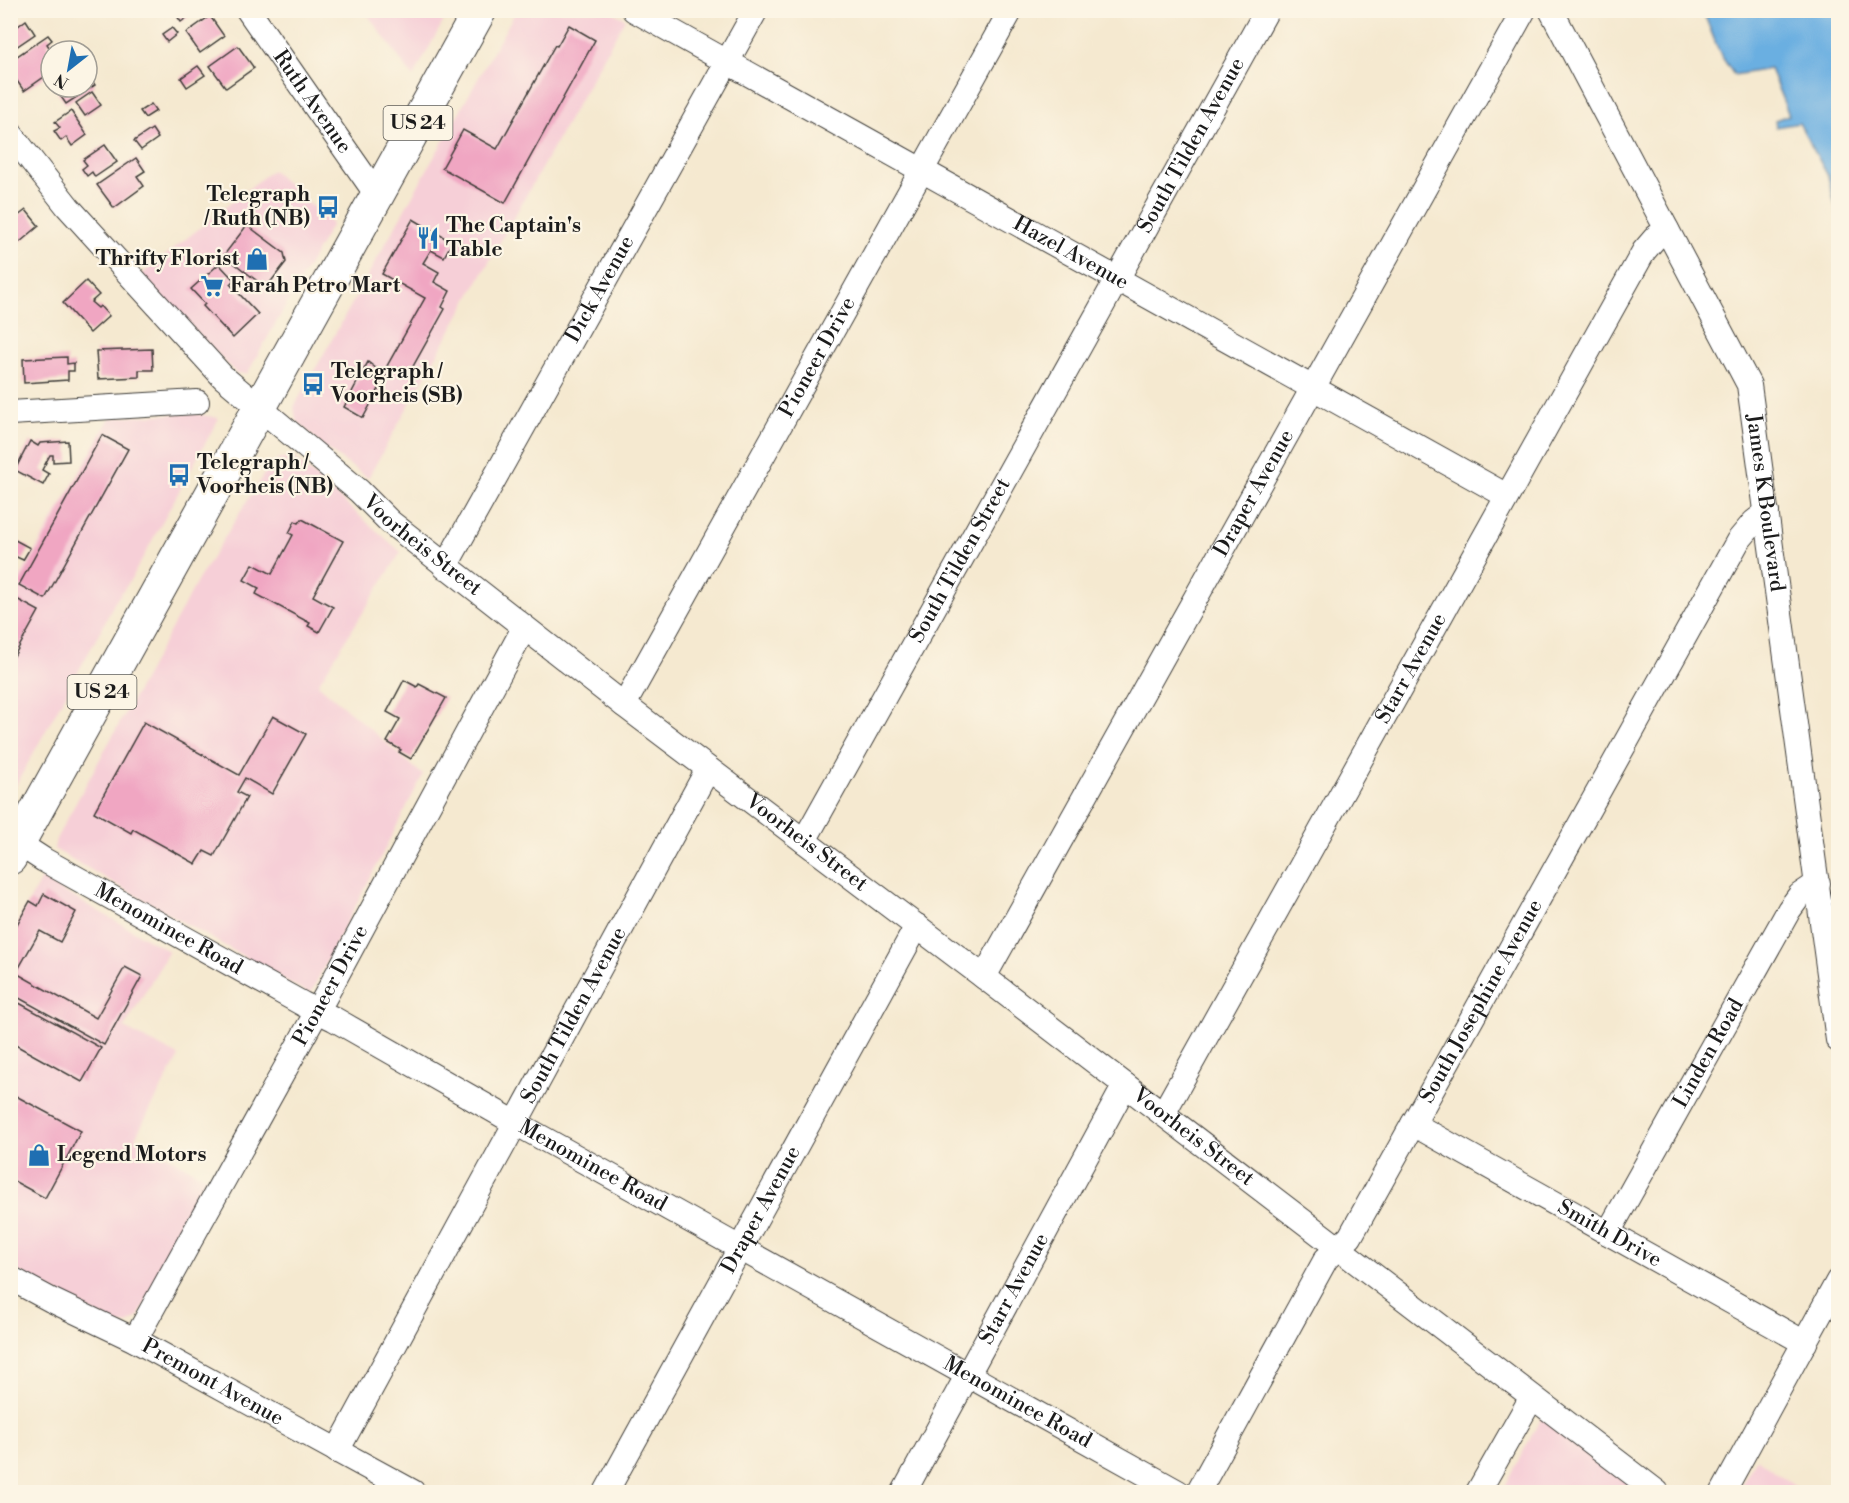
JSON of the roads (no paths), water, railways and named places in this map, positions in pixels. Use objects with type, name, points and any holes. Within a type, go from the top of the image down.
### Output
[{"type":"highway","name":"US 24","points":[[13,846],[480,10]]},
{"type":"street","name":"Ruth Avenue","points":[[248,10],[377,195]]},
{"type":"street","name":"Hazel Avenue","points":[[634,10],[1508,496]]},
{"type":"street","name":"Dick Avenue","points":[[445,567],[756,10]]},
{"type":"street","name":"Pioneer Drive","points":[[624,705],[1011,10]]},
{"type":"street","name":"South Tilden Avenue","points":[[1118,279],[1267,10]]},
{"type":"street","name":"Draper Avenue","points":[[984,977],[1524,10]]},
{"type":"street","name":"James K Boulevard","points":[[1551,10],[1749,385],[1839,1040]]},
{"type":"street","name":"Voorheis Street","points":[[10,133],[69,207],[223,377],[359,491],[390,522],[624,705],[984,977],[1657,1492]]},
{"type":"street","name":"Starr Avenue","points":[[1163,1114],[1644,251],[1656,237],[1667,230]]},
{"type":"street","name":"South Tilden Street","points":[[804,841],[1118,279]]},
{"type":"street","points":[[10,413],[198,402]]},
{"type":"street","name":"South Josephine Avenue","points":[[1197,1492],[1326,1259],[1350,1237],[1738,542],[1754,522],[1767,512]]},
{"type":"street","name":"Pioneer Drive","points":[[135,1340],[317,1011],[524,628]]},
{"type":"street","name":"South Tilden Avenue","points":[[337,1451],[708,769]]},
{"type":"street","name":"Menominee Road","points":[[13,846],[44,860],[317,1011],[1178,1492]]},
{"type":"street","name":"Linden Road","points":[[1608,1233],[1789,910],[1800,895],[1818,883]]},
{"type":"street","name":"Draper Avenue","points":[[606,1492],[917,926]]},
{"type":"street","name":"Starr Avenue","points":[[904,1492],[1125,1085]]},
{"type":"street","name":"Smith Drive","points":[[1413,1124],[1805,1343]]},
{"type":"street","name":"Premont Avenue","points":[[10,1278],[135,1340],[413,1492]]},
{"type":"street","points":[[1723,1492],[1839,1281]]},
{"type":"street","points":[[1478,1492],[1532,1397]]},
{"type":"water","points":[[1703,11],[1838,11],[1838,216],[1828,176],[1799,123],[1776,127],[1775,120],[1789,115],[1770,69],[1734,75],[1720,54]]},
{"type":"place","name":"Telegraph / Ruth (NB)","points":[[328,207]]},
{"type":"place","name":"The Captain's Table","points":[[428,238]]},
{"type":"place","name":"Thrifty Florist","points":[[257,259]]},
{"type":"place","name":"Farah Petro Mart","points":[[212,286]]},
{"type":"place","name":"Telegraph / Voorheis (SB)","points":[[313,384]]},
{"type":"place","name":"Telegraph / Voorheis (NB)","points":[[179,475]]},
{"type":"place","name":"Legend Motors","points":[[39,1155]]}]
